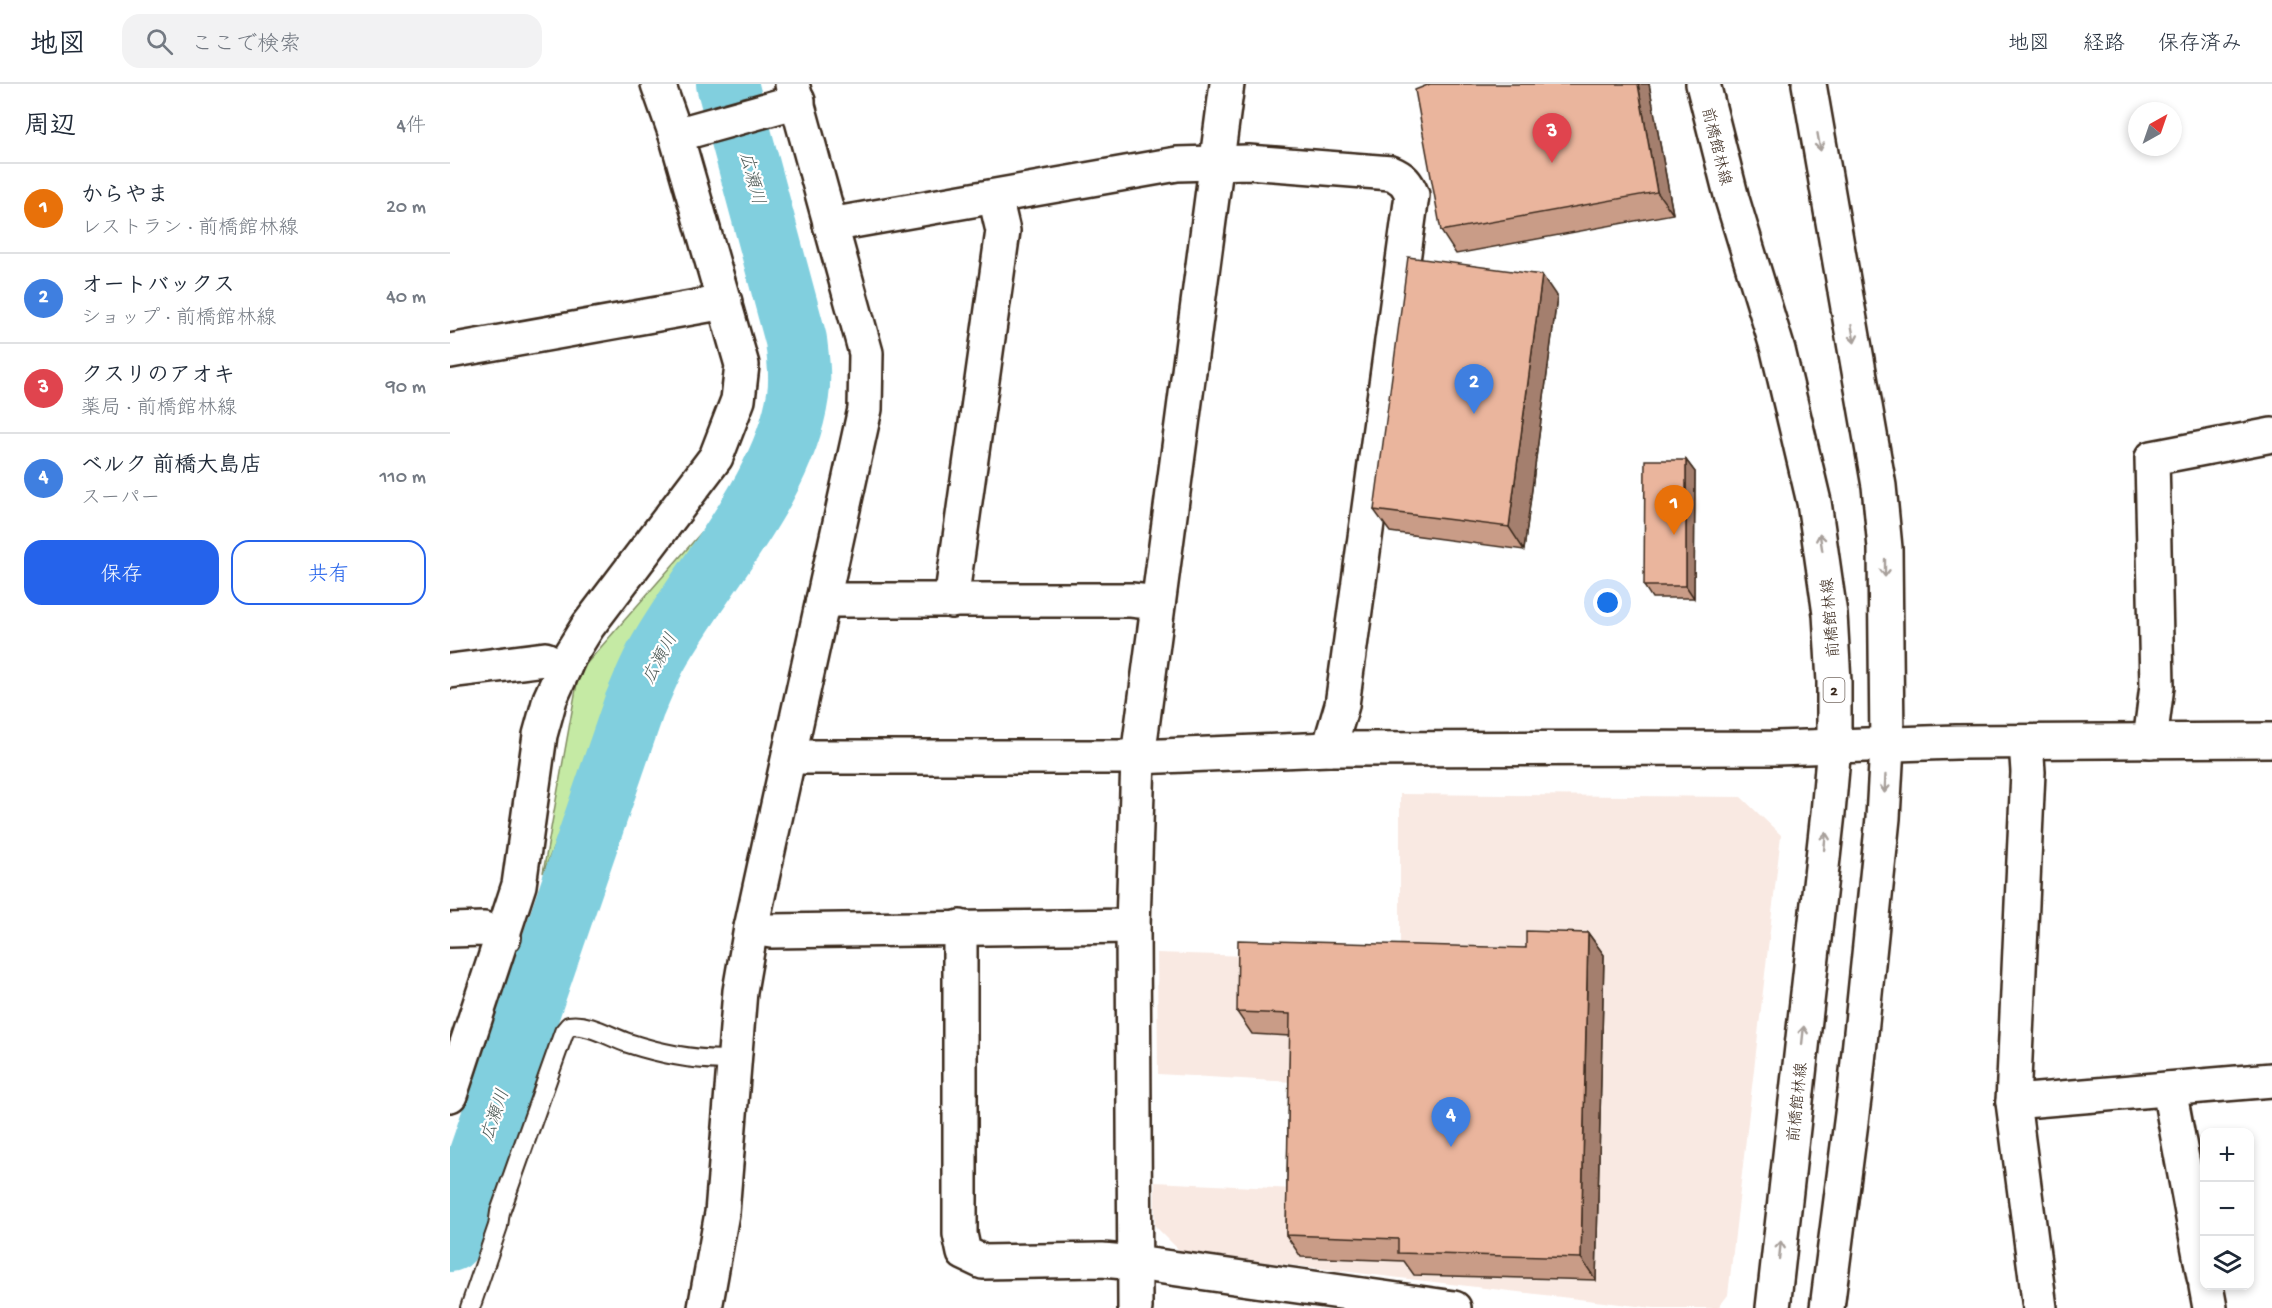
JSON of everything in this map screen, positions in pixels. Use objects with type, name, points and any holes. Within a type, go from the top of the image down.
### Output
[{"type":"street","points":[[450,1095],[504,937],[519,885],[527,843],[540,735],[550,699],[564,668],[588,626],[716,457],[730,427],[740,392],[742,365],[725,302],[687,132],[658,84]]},
{"type":"street","points":[[1135,1308],[1133,926],[1138,757],[1227,84]]},
{"type":"street","name":"前橋館林線","points":[[1702,84],[1732,199],[1778,350],[1814,501],[1830,614],[1834,682],[1834,746],[1773,1308]]},
{"type":"street","points":[[1809,84],[1879,486],[1884,548],[1887,746],[1883,818],[1855,1091],[1827,1308]]},
{"type":"street","points":[[687,132],[765,110],[795,93],[866,353],[867,381],[865,409],[751,928],[740,991],[722,1214],[705,1308]]},
{"type":"street","points":[[830,225],[1177,164],[1248,162],[1391,173],[1401,177],[1408,185],[1412,195],[1342,705],[1329,749]]},
{"type":"street","points":[[951,601],[1003,231],[995,197]]},
{"type":"street","points":[[450,351],[725,302]]},
{"type":"street","points":[[2150,741],[2157,686],[2152,458],[2272,435]]},
{"type":"street","points":[[823,600],[1131,600],[1158,603]]},
{"type":"street","points":[[450,671],[545,660],[564,668]]},
{"type":"street","points":[[789,754],[800,757],[1138,757],[1329,749],[1887,746],[1956,742],[2272,740]]},
{"type":"street","points":[[2026,742],[2028,772],[2013,1102],[2040,1308]]},
{"type":"street","points":[[751,928],[771,931],[1133,926]]},
{"type":"street","points":[[450,930],[473,927],[504,937]]},
{"type":"street","points":[[960,927],[960,1234],[964,1253],[983,1262],[1102,1260],[1136,1263],[1454,1308]]},
{"type":"street","points":[[2013,1102],[2272,1080]]},
{"type":"street","points":[[2169,1089],[2200,1251]]},
{"type":"street","points":[[2207,1290],[2211,1308]]},
{"type":"lane","points":[[470,1308],[498,1226],[500,1212],[560,1044],[569,1026],[577,1025],[660,1053],[711,1060],[735,1059]]},
{"type":"shaded area","points":[[1400,794],[1741,797],[1781,835],[1728,1295],[1718,1308],[1654,1308],[1181,1252],[1155,1226],[1155,1182],[1295,1189],[1293,1082],[1158,1074],[1157,953],[1400,961]]},
{"type":"green space","points":[[707,526],[611,707],[543,873],[579,672]]},
{"type":"building","points":[[1430,84],[1638,84],[1657,192],[1441,231],[1415,90]]},
{"type":"building","points":[[1408,257],[1542,275],[1509,527],[1374,510]]},
{"type":"building","points":[[1645,460],[1686,460],[1686,586],[1644,586]]},
{"type":"building","points":[[1526,931],[1588,933],[1581,1258],[1398,1253],[1398,1239],[1286,1235],[1290,1014],[1237,1012],[1238,940],[1526,948]]},
{"type":"waterway","name":"広瀬川","points":[[450,1241],[634,706],[659,652],[760,495],[777,462],[790,429],[799,388],[796,340],[727,84]]},
{"type":"place","name":"クスリのアオキ","points":[[1552,163]]},
{"type":"place","name":"オートバックス","points":[[1474,414]]},
{"type":"place","name":"からやま","points":[[1674,535]]},
{"type":"place","name":"ベルク 前橋大島店","points":[[1451,1147]]}]
